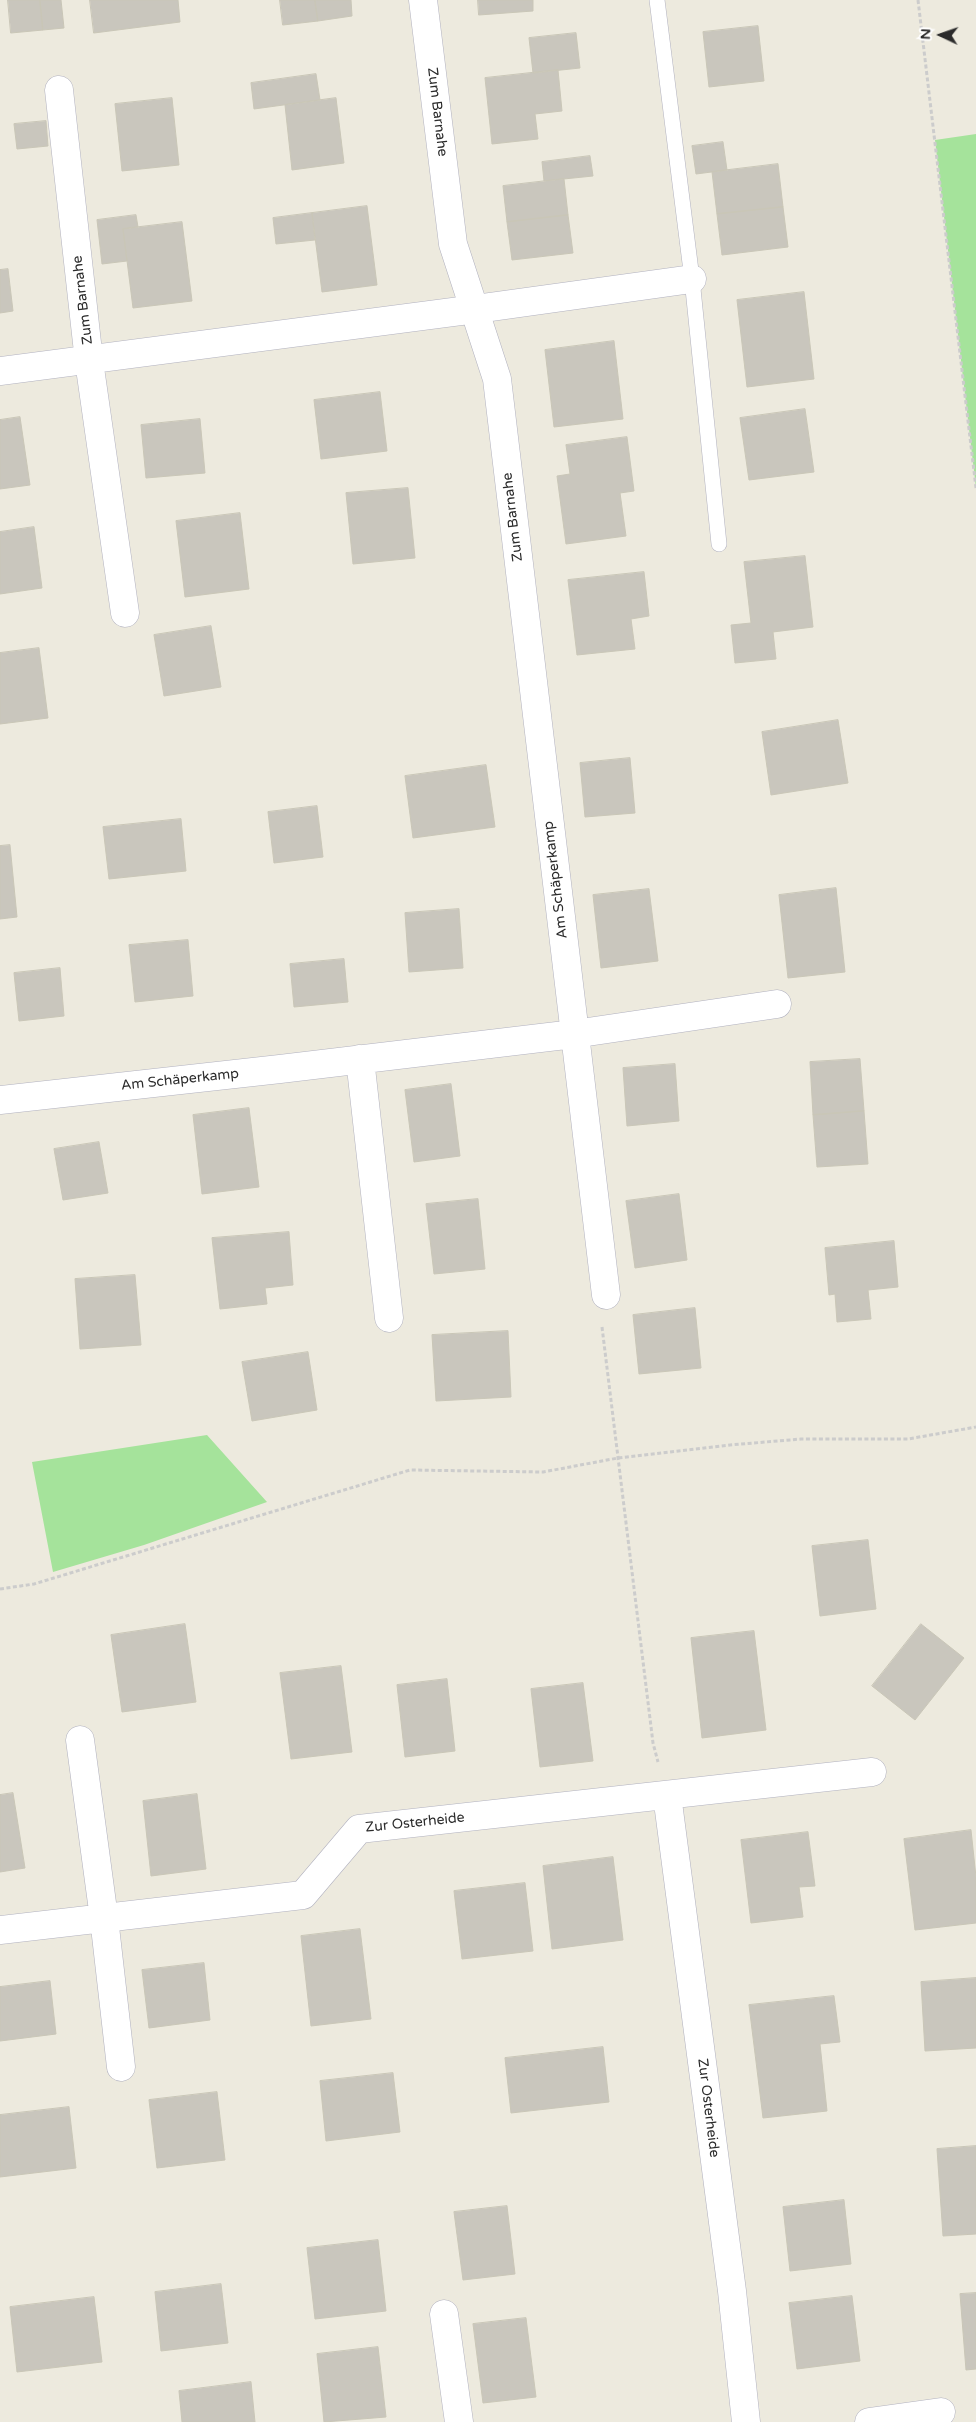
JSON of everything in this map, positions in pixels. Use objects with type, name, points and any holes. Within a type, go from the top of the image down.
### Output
[{"type":"street","name":"Zum Barnahe","points":[[423,0],[453,244],[497,379],[538,727]]},
{"type":"street","name":"Zum Barnahe","points":[[58,90],[90,361],[125,613]]},
{"type":"street","name":"Zum Barnahe","points":[[0,371],[90,361],[476,310],[692,279]]},
{"type":"street","name":"Am Schäperkamp","points":[[538,727],[606,1295]]},
{"type":"street","name":"Am Schäperkamp","points":[[0,1100],[574,1034],[777,1004]]},
{"type":"street","points":[[360,1059],[389,1318]]},
{"type":"street","points":[[80,1740],[104,1918],[121,2067]]},
{"type":"street","name":"Zur Osterheide","points":[[0,1930],[304,1896],[359,1829],[872,1772]]},
{"type":"street","name":"Zur Osterheide","points":[[667,1795],[732,2291],[746,2422]]},
{"type":"street","points":[[444,2314],[459,2422]]},
{"type":"street","points":[[869,2422],[941,2412]]},
{"type":"lane","points":[[657,0],[692,279],[720,544]]},
{"type":"path","points":[[918,0],[976,488]]},
{"type":"path","points":[[606,1295],[600,1314],[653,1743],[667,1795]]},
{"type":"path","points":[[0,1589],[34,1584],[410,1470],[543,1472],[618,1458],[801,1439],[908,1439],[976,1427]]},
{"type":"green space","points":[[976,134],[976,488],[935,140]]},
{"type":"green space","points":[[207,1435],[267,1502],[144,1545],[53,1572],[32,1462]]},
{"type":"building","points":[[8,0],[40,0],[43,30],[11,33]]},
{"type":"building","points":[[40,0],[61,0],[64,28],[43,30]]},
{"type":"building","points":[[90,0],[178,0],[180,22],[94,33]]},
{"type":"building","points":[[280,0],[315,0],[318,21],[283,25]]},
{"type":"building","points":[[315,0],[351,0],[352,16],[318,21]]},
{"type":"building","points":[[478,0],[533,0],[533,11],[479,15]]},
{"type":"building","points":[[758,26],[764,81],[709,87],[703,32]]},
{"type":"building","points":[[576,33],[580,68],[533,73],[529,38]]},
{"type":"building","points":[[558,70],[562,111],[535,114],[538,139],[492,144],[485,78]]},
{"type":"building","points":[[316,74],[320,100],[254,109],[251,83]]},
{"type":"building","points":[[172,98],[179,165],[122,171],[115,104]]},
{"type":"building","points":[[336,98],[344,163],[292,170],[285,105]]},
{"type":"building","points":[[46,121],[48,146],[17,149],[14,124]]},
{"type":"building","points":[[723,142],[727,170],[696,174],[692,146]]},
{"type":"building","points":[[590,156],[593,176],[544,181],[542,162]]},
{"type":"building","points":[[778,164],[783,207],[717,214],[712,172]]},
{"type":"building","points":[[564,179],[568,215],[507,222],[503,186]]},
{"type":"building","points":[[367,206],[377,285],[322,292],[312,213]]},
{"type":"building","points":[[783,207],[788,247],[722,255],[717,214]]},
{"type":"building","points":[[312,213],[315,240],[276,244],[273,218]]},
{"type":"building","points":[[136,215],[138,227],[123,229],[127,261],[102,264],[97,220]]},
{"type":"building","points":[[568,215],[573,253],[512,260],[507,222]]},
{"type":"building","points":[[182,222],[192,301],[133,308],[123,229]]},
{"type":"building","points":[[8,269],[13,311],[0,313],[0,270]]},
{"type":"building","points":[[804,292],[814,379],[747,387],[737,300]]},
{"type":"building","points":[[614,341],[623,419],[554,427],[545,350]]},
{"type":"building","points":[[380,392],[387,451],[321,459],[314,400]]},
{"type":"building","points":[[805,409],[814,472],[749,480],[740,418]]},
{"type":"building","points":[[20,417],[30,485],[0,489],[0,420]]},
{"type":"building","points":[[200,419],[205,473],[146,478],[141,425]]},
{"type":"building","points":[[627,437],[634,491],[620,493],[626,536],[566,544],[557,476],[570,474],[566,445]]},
{"type":"building","points":[[408,488],[415,558],[353,564],[346,493]]},
{"type":"building","points":[[240,513],[249,589],[185,597],[176,521]]},
{"type":"building","points":[[34,527],[42,588],[0,594],[0,532]]},
{"type":"building","points":[[805,556],[813,627],[773,632],[776,659],[735,663],[731,625],[751,623],[744,562]]},
{"type":"building","points":[[644,572],[649,616],[631,619],[635,649],[577,655],[568,580]]},
{"type":"building","points":[[211,626],[221,687],[164,696],[154,635]]},
{"type":"building","points":[[39,648],[48,718],[0,724],[0,653]]},
{"type":"building","points":[[838,720],[848,783],[771,795],[762,732]]},
{"type":"building","points":[[630,758],[635,813],[585,817],[580,763]]},
{"type":"building","points":[[486,765],[495,827],[413,838],[405,776]]},
{"type":"building","points":[[317,806],[323,857],[274,863],[268,812]]},
{"type":"building","points":[[181,819],[186,871],[109,879],[103,827]]},
{"type":"building","points":[[10,845],[17,917],[0,919],[0,846]]},
{"type":"building","points":[[836,888],[845,972],[788,978],[779,895]]},
{"type":"building","points":[[649,889],[658,961],[601,968],[593,895]]},
{"type":"building","points":[[459,909],[463,968],[409,972],[405,913]]},
{"type":"building","points":[[188,940],[193,996],[135,1002],[129,945]]},
{"type":"building","points":[[344,959],[348,1002],[294,1007],[290,964]]},
{"type":"building","points":[[60,968],[64,1016],[19,1021],[14,973]]},
{"type":"building","points":[[860,1059],[864,1111],[813,1115],[810,1062]]},
{"type":"building","points":[[675,1064],[679,1121],[627,1126],[623,1068]]},
{"type":"building","points":[[451,1084],[460,1156],[414,1162],[405,1090]]},
{"type":"building","points":[[249,1108],[259,1187],[202,1194],[193,1115]]},
{"type":"building","points":[[864,1111],[868,1164],[817,1167],[813,1115]]},
{"type":"building","points":[[99,1142],[108,1193],[63,1200],[54,1149]]},
{"type":"building","points":[[679,1194],[687,1260],[635,1268],[626,1201]]},
{"type":"building","points":[[478,1199],[485,1269],[434,1274],[426,1204]]},
{"type":"building","points":[[289,1232],[293,1285],[265,1288],[267,1304],[220,1309],[212,1238]]},
{"type":"building","points":[[894,1241],[898,1287],[868,1290],[871,1319],[837,1322],[835,1294],[829,1295],[825,1248]]},
{"type":"building","points":[[135,1275],[141,1345],[80,1349],[75,1279]]},
{"type":"building","points":[[695,1308],[701,1368],[639,1374],[633,1315]]},
{"type":"building","points":[[508,1331],[511,1397],[436,1401],[432,1335]]},
{"type":"building","points":[[308,1352],[317,1410],[252,1421],[242,1362]]},
{"type":"building","points":[[868,1540],[876,1609],[820,1616],[812,1546]]},
{"type":"building","points":[[185,1624],[196,1702],[122,1712],[111,1635]]},
{"type":"building","points":[[921,1624],[964,1658],[915,1720],[872,1686]]},
{"type":"building","points":[[754,1631],[766,1730],[702,1738],[691,1638]]},
{"type":"building","points":[[341,1666],[352,1752],[291,1759],[280,1673]]},
{"type":"building","points":[[447,1679],[455,1751],[405,1757],[397,1685]]},
{"type":"building","points":[[583,1683],[593,1761],[540,1767],[531,1689]]},
{"type":"building","points":[[13,1793],[25,1868],[0,1872],[0,1795]]},
{"type":"building","points":[[197,1794],[206,1869],[151,1876],[143,1801]]},
{"type":"building","points":[[971,1830],[976,1877],[976,1923],[915,1930],[904,1839]]},
{"type":"building","points":[[808,1832],[815,1886],[799,1887],[803,1917],[751,1923],[741,1840]]},
{"type":"building","points":[[613,1857],[623,1940],[552,1949],[543,1866]]},
{"type":"building","points":[[525,1883],[533,1951],[462,1959],[454,1891]]},
{"type":"building","points":[[360,1929],[371,2019],[311,2026],[301,1936]]},
{"type":"building","points":[[204,1963],[210,2020],[149,2028],[142,1970]]},
{"type":"building","points":[[976,1978],[976,2048],[925,2051],[921,1982]]},
{"type":"building","points":[[50,1981],[56,2034],[0,2041],[0,1987]]},
{"type":"building","points":[[834,1996],[840,2042],[820,2044],[827,2111],[763,2118],[749,2005]]},
{"type":"building","points":[[603,2047],[609,2102],[511,2113],[505,2058]]},
{"type":"building","points":[[393,2073],[400,2132],[326,2141],[320,2081]]},
{"type":"building","points":[[217,2092],[225,2160],[157,2168],[149,2100]]},
{"type":"building","points":[[69,2107],[76,2168],[0,2177],[0,2115]]},
{"type":"building","points":[[976,2146],[976,2234],[943,2236],[937,2149]]},
{"type":"building","points":[[844,2200],[851,2264],[790,2271],[783,2207]]},
{"type":"building","points":[[507,2206],[515,2274],[463,2280],[454,2212]]},
{"type":"building","points":[[378,2240],[386,2311],[315,2319],[307,2248]]},
{"type":"building","points":[[221,2284],[228,2343],[161,2351],[155,2292]]},
{"type":"building","points":[[976,2293],[976,2369],[966,2370],[960,2294]]},
{"type":"building","points":[[852,2296],[860,2361],[797,2369],[789,2303]]},
{"type":"building","points":[[94,2297],[102,2362],[17,2372],[10,2307]]},
{"type":"building","points":[[526,2318],[536,2397],[483,2403],[473,2324]]},
{"type":"building","points":[[378,2347],[386,2417],[324,2422],[317,2354]]},
{"type":"building","points":[[251,2382],[255,2422],[182,2422],[179,2391]]}]
